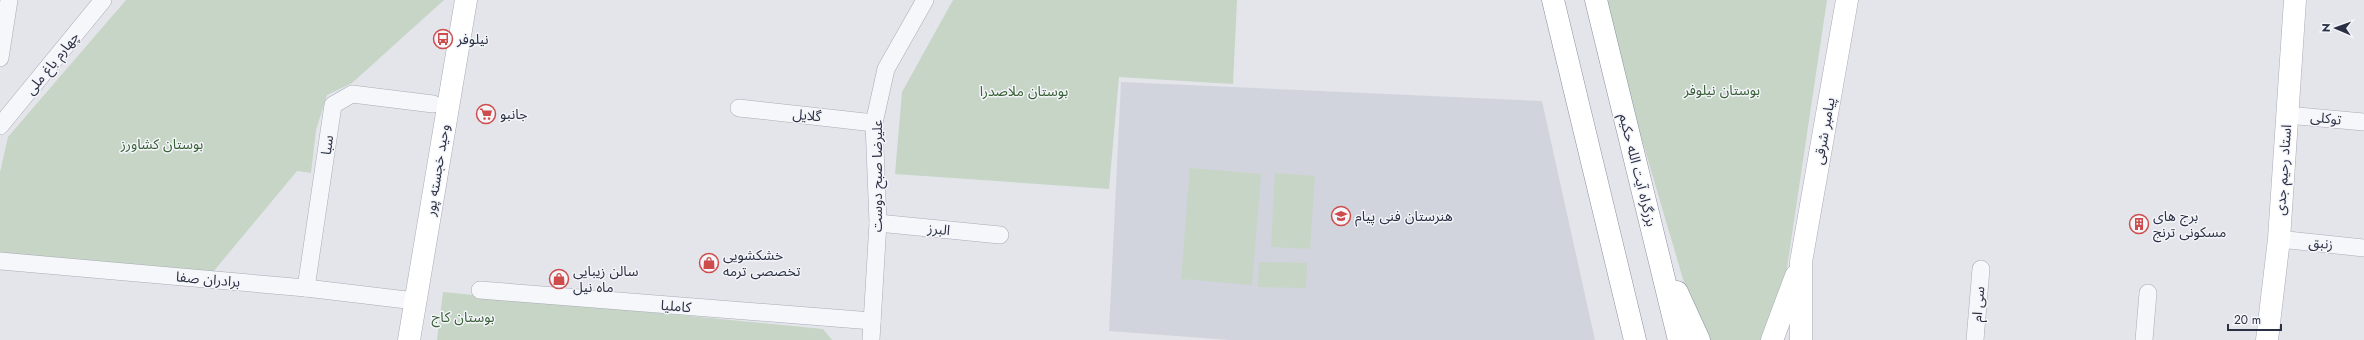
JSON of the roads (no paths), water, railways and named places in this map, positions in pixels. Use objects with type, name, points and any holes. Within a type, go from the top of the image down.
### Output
[{"type":"main road","name":"وحید خجسته پور","points":[[409,340],[466,0]]},
{"type":"main road","points":[[1553,0],[1635,340]]},
{"type":"main road","name":"بزرگراه آیت الله حکیم","points":[[1596,0],[1679,340]]},
{"type":"main road","name":"پیامبر شرقی","points":[[1800,340],[1801,262],[1847,0]]},
{"type":"main road","name":"استاد رحیم جدی","points":[[2267,340],[2279,239],[2295,0]]},
{"type":"main road","points":[[1656,243],[1699,340]]},
{"type":"main road","name":"پیامبر شرقی","points":[[1772,340],[1801,262]]},
{"type":"street","points":[[1,49],[9,0]]},
{"type":"street","name":"چهارم باغ ملی","points":[[0,126],[103,0]]},
{"type":"street","name":"علیرضا صبح دوست","points":[[871,340],[878,223],[874,123],[886,69],[925,0]]},
{"type":"street","name":"سبا","points":[[306,288],[333,105],[352,94],[433,104]]},
{"type":"street","name":"گلایل","points":[[739,108],[874,123]]},
{"type":"street","name":"توکلی","points":[[2287,114],[2364,122]]},
{"type":"street","name":"البرز","points":[[878,223],[1000,235]]},
{"type":"street","name":"زنبق","points":[[2279,239],[2364,248]]},
{"type":"street","name":"برادران صفا","points":[[0,261],[306,288],[415,301]]},
{"type":"street","name":"سی ام","points":[[1975,340],[1981,269]]},
{"type":"street","name":"کاملیا","points":[[480,290],[872,321]]},
{"type":"street","points":[[2144,340],[2148,293]]},
{"type":"place","name":"نیلوفر","points":[[443,39]]},
{"type":"place","name":"جانبو","points":[[486,114]]},
{"type":"place","name":"هنرستان فنی پیام","points":[[1341,216]]},
{"type":"place","name":"برج های مسکونی ترنج","points":[[2139,224]]},
{"type":"place","name":"خشکشویی تخصصی ترمه","points":[[709,263]]},
{"type":"place","name":"سالن زیبایی ماه نیل","points":[[559,279]]},
{"type":"park label","name":"بوستان نیلوفر","points":[[1722,90]]},
{"type":"park label","name":"بوستان ملاصدرا","points":[[1024,91]]},
{"type":"park label","name":"بوستان کشاورز","points":[[162,144]]},
{"type":"park label","name":"بوستان کاج","points":[[463,317]]}]
